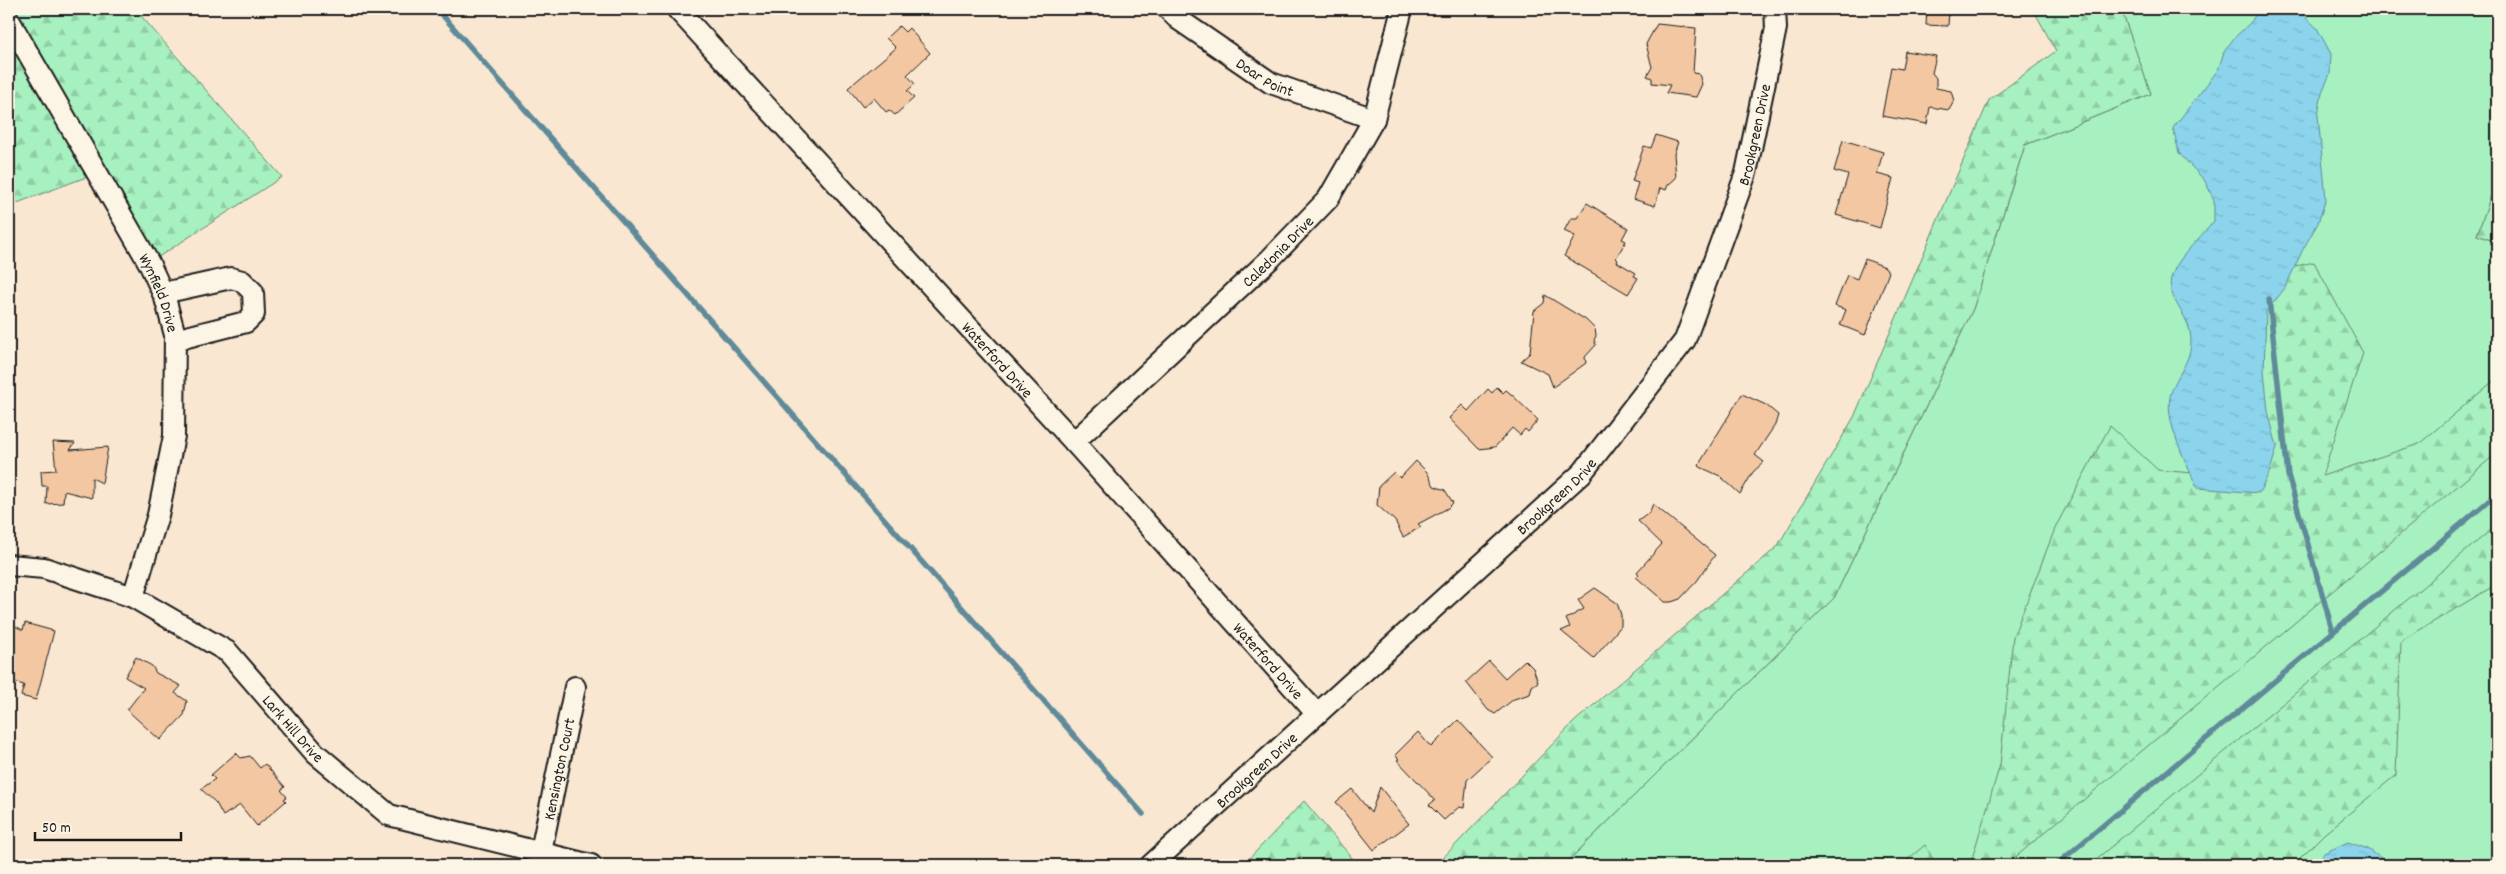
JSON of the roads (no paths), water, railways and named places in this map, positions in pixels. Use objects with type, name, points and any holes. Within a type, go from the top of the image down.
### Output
[{"type":"street","name":"Waterford Drive","points":[[676,9],[1074,442],[1316,713]]},
{"type":"street","name":"Doar Point","points":[[1168,9],[1178,19],[1271,83],[1374,119]]},
{"type":"street","name":"Caledonia Drive","points":[[1074,442],[1270,259],[1328,199],[1374,119],[1402,9]]},
{"type":"street","name":"Brookgreen Drive","points":[[1151,865],[1582,472],[1684,340],[1746,173],[1776,28],[1775,9]]},
{"type":"street","name":"Wynfield Drive","points":[[9,20],[149,264],[162,294],[175,340],[174,436],[158,515],[133,597]]},
{"type":"street","points":[[162,294],[231,278],[242,281],[253,292],[254,314],[246,322],[175,340]]},
{"type":"street","name":"Lark Hill Drive","points":[[9,565],[44,568],[133,597],[228,652],[315,753],[389,815],[591,865]]},
{"type":"street","name":"Kensington Court","points":[[540,851],[575,687]]},
{"type":"water","points":[[2259,9],[2291,9],[2302,14],[2317,28],[2331,54],[2330,74],[2322,92],[2318,116],[2326,199],[2318,223],[2303,249],[2285,288],[2266,312],[2264,371],[2268,411],[2277,447],[2270,471],[2259,493],[2197,488],[2178,443],[2169,408],[2172,389],[2187,359],[2191,342],[2188,325],[2173,297],[2170,282],[2176,267],[2185,253],[2214,221],[2214,200],[2205,181],[2179,153],[2173,128],[2218,70],[2224,52],[2234,38],[2251,22]]},
{"type":"water","points":[[2348,842],[2368,849],[2391,865],[2316,865],[2324,853]]},
{"type":"waterway","points":[[437,9],[1143,814]]},
{"type":"waterway","points":[[2269,299],[2288,475],[2333,632]]},
{"type":"waterway","points":[[2056,865],[2497,494]]}]
